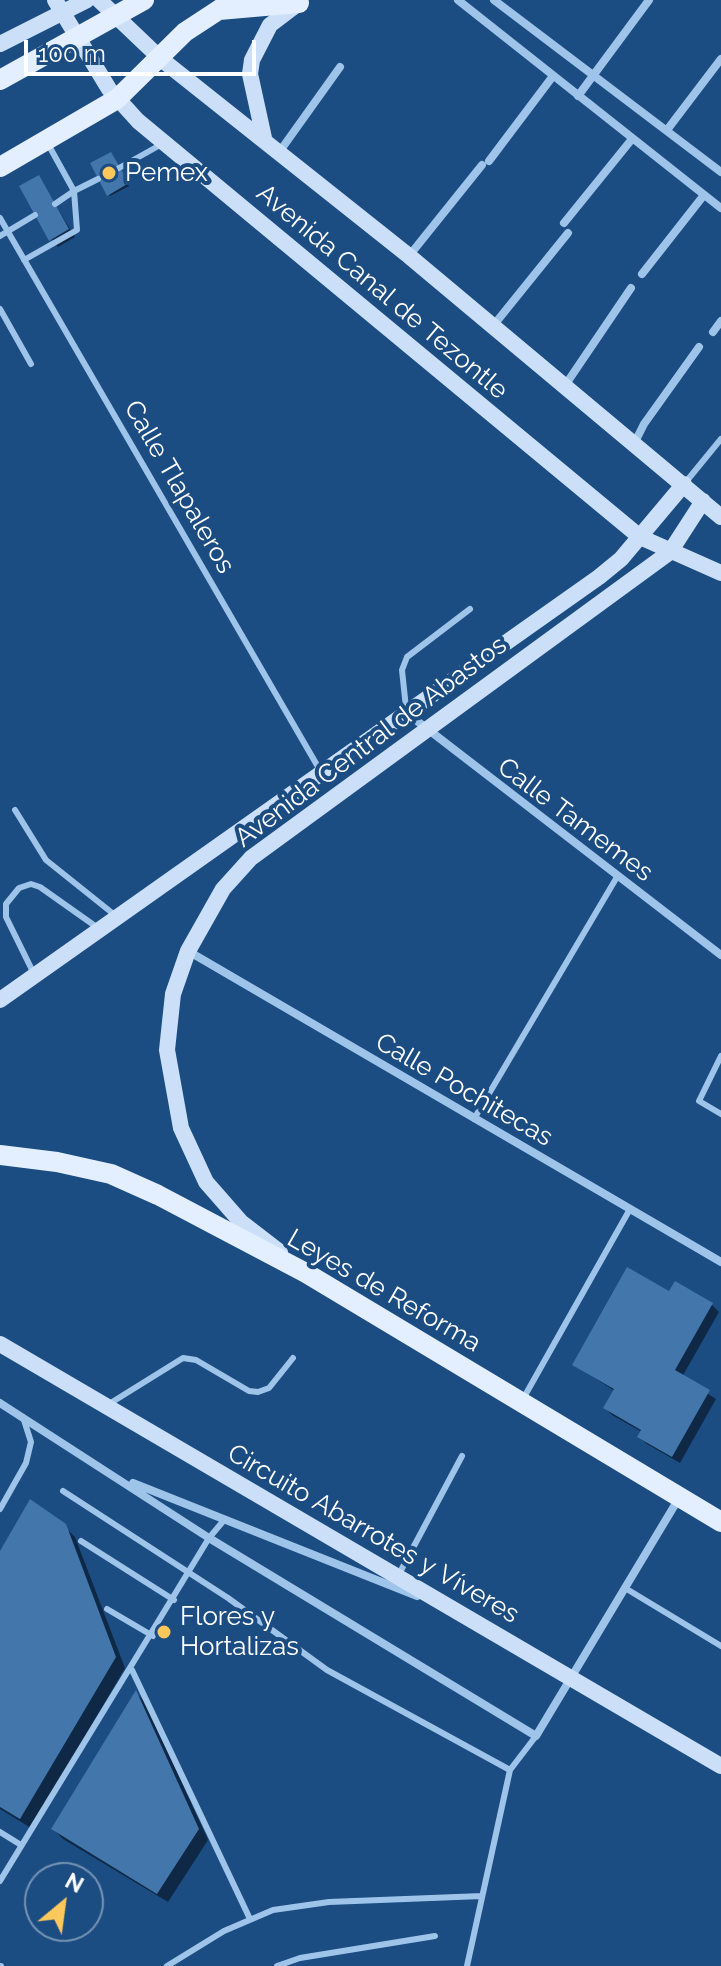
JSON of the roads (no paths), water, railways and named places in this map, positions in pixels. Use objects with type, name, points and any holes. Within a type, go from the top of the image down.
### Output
[{"type":"main road","points":[[0,44],[59,7],[87,0]]},
{"type":"main road","name":"Avenida Canal de Tezontle","points":[[99,0],[161,59],[409,256],[721,517]]},
{"type":"main road","points":[[0,80],[144,0]]},
{"type":"main road","points":[[0,167],[117,99],[185,32],[234,0]]},
{"type":"main road","points":[[215,10],[302,1]]},
{"type":"main road","points":[[264,138],[250,74],[252,60],[270,25],[302,1]]},
{"type":"main road","name":"Avenida Canal de Tezontle","points":[[59,7],[117,99],[163,143],[640,537],[721,573]]},
{"type":"main road","name":"Avenida Central de Abastos","points":[[4,993],[35,976],[323,775],[599,577],[640,537],[684,484]]},
{"type":"main road","name":"Avenida Central de Abastos","points":[[306,1273],[241,1222],[223,1202],[206,1182],[181,1128],[167,1050],[173,994],[188,951],[223,889],[251,858],[670,552],[703,501]]},
{"type":"main road","name":"Leyes de Reforma","points":[[0,1155],[57,1162],[111,1174],[306,1273],[721,1522]]},
{"type":"main road","name":"Circuito Abarrotes y Víveres","points":[[0,1344],[721,1766]]},
{"type":"street","points":[[458,0],[721,208]]},
{"type":"street","points":[[494,0],[721,172]]},
{"type":"street","points":[[578,96],[649,0]]},
{"type":"street","points":[[667,130],[721,59]]},
{"type":"street","points":[[280,151],[340,67]]},
{"type":"street","points":[[409,256],[553,76]]},
{"type":"street","points":[[564,223],[632,139]]},
{"type":"street","points":[[642,274],[704,195]]},
{"type":"street","points":[[492,327],[568,233]]},
{"type":"street","points":[[563,387],[631,288]]},
{"type":"street","points":[[713,332],[721,321]]},
{"type":"street","points":[[634,444],[644,424],[699,347]]},
{"type":"street","name":"Calle Tamemes","points":[[408,714],[721,955]]},
{"type":"street","name":"Calle Pochitecas","points":[[188,951],[721,1262]]},
{"type":"street","points":[[0,1403],[209,1538],[536,1736],[679,1498]]},
{"type":"street","points":[[117,1477],[463,1614]]},
{"type":"lane","points":[[24,260],[77,230],[74,191],[47,140]]},
{"type":"lane","points":[[119,168],[163,143]]},
{"type":"lane","points":[[55,204],[98,179]]},
{"type":"lane","points":[[0,236],[35,215]]},
{"type":"lane","name":"Calle Tlapaleros","points":[[0,218],[323,775]]},
{"type":"lane","points":[[0,309],[31,364]]},
{"type":"lane","points":[[684,484],[721,439]]},
{"type":"lane","points":[[408,714],[402,670],[407,657],[470,609]]},
{"type":"lane","points":[[15,810],[46,860],[118,918]]},
{"type":"lane","points":[[474,1119],[617,877]]},
{"type":"lane","points":[[35,976],[6,917],[6,904],[19,888],[31,884],[40,887],[101,930]]},
{"type":"lane","points":[[721,1056],[699,1101],[721,1114]]},
{"type":"lane","points":[[521,1402],[630,1209]]},
{"type":"lane","points":[[106,1406],[183,1358],[196,1360],[249,1391],[258,1392],[269,1388],[293,1358]]},
{"type":"lane","points":[[0,1509],[26,1463],[31,1442],[23,1417]]},
{"type":"lane","points":[[398,1576],[462,1456]]},
{"type":"lane","points":[[63,1491],[189,1572],[327,1670],[510,1770]]},
{"type":"lane","points":[[0,1881],[153,1636],[209,1538],[225,1519]]},
{"type":"lane","points":[[81,1541],[174,1600]]},
{"type":"lane","points":[[625,1588],[721,1646]]},
{"type":"lane","points":[[107,1609],[153,1636]]},
{"type":"lane","points":[[132,1670],[250,1919]]},
{"type":"lane","points":[[467,1966],[510,1770],[536,1736]]},
{"type":"lane","points":[[0,1832],[21,1845]]},
{"type":"lane","points":[[167,1966],[224,1931],[273,1910],[329,1902],[482,1896]]},
{"type":"lane","points":[[277,1966],[300,1958],[435,1936]]},
{"type":"place","name":"Pemex","points":[[109,173]]},
{"type":"place","name":"Flores y Hortalizas","points":[[164,1632]]}]
